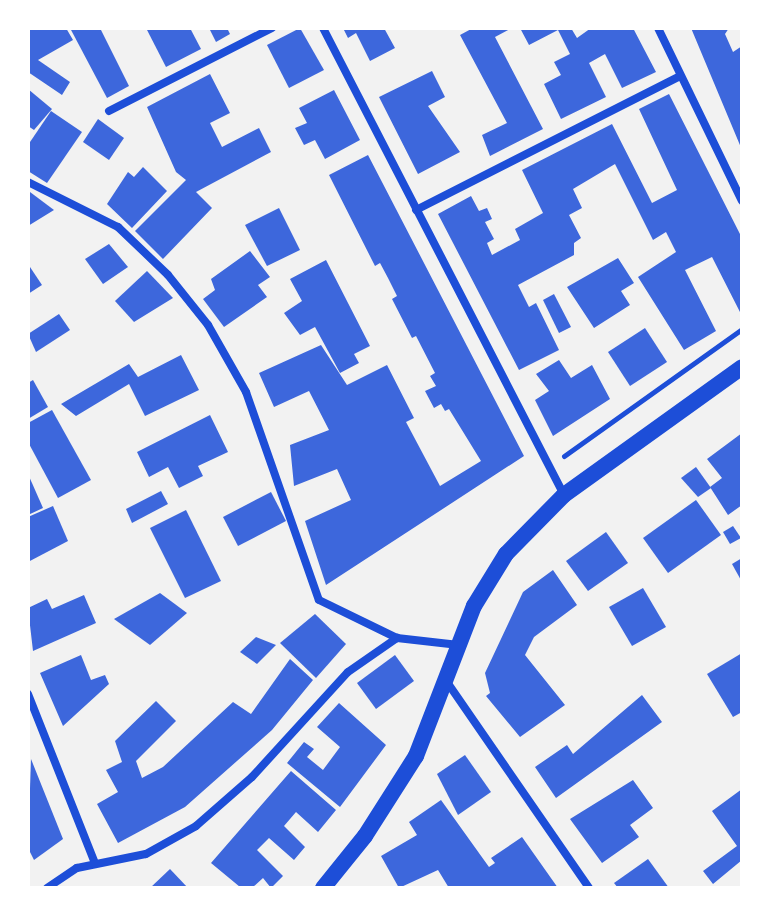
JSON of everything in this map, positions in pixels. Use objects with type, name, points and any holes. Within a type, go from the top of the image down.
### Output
[{"type":"main road","points":[[323,888],[365,836],[409,768],[447,682],[459,645],[499,564],[564,495],[742,367]]},
{"type":"street","points":[[109,111],[272,28]]},
{"type":"street","points":[[323,28],[564,495]]},
{"type":"street","points":[[658,28],[742,201]]},
{"type":"street","points":[[416,210],[680,76]]},
{"type":"street","points":[[28,182],[118,227],[192,302],[246,392],[319,600],[397,638],[459,645]]},
{"type":"street","points":[[47,888],[95,863],[146,854],[196,826],[252,777],[348,672],[397,638]]},
{"type":"street","points":[[447,682],[589,888]]},
{"type":"street","points":[[28,694],[95,863]]},
{"type":"path","points":[[550,466],[742,329]]},
{"type":"building","points":[[28,28],[66,28],[73,40],[38,60],[70,82],[62,95],[28,72]]},
{"type":"building","points":[[70,28],[100,28],[129,86],[107,98]]},
{"type":"building","points":[[146,28],[190,28],[201,49],[166,67]]},
{"type":"building","points":[[209,28],[227,28],[230,34],[216,42]]},
{"type":"building","points":[[300,28],[324,70],[289,88],[267,45]]},
{"type":"building","points":[[343,28],[384,28],[395,48],[370,61],[356,33],[348,38]]},
{"type":"building","points":[[473,28],[512,28],[495,37],[543,129],[490,156],[482,135],[507,123],[460,35]]},
{"type":"building","points":[[520,28],[571,28],[577,38],[591,28],[633,28],[656,72],[622,88],[605,54],[589,63],[606,97],[561,119],[544,84],[561,75],[554,62],[570,54],[558,30],[529,45]]},
{"type":"building","points":[[691,28],[729,28],[725,34],[733,52],[742,46],[742,150]]},
{"type":"building","points":[[432,71],[445,97],[428,106],[460,152],[418,174],[379,97]]},
{"type":"building","points":[[210,74],[230,113],[210,123],[222,147],[259,128],[271,152],[196,192],[212,208],[163,259],[135,231],[186,180],[176,172],[147,107]]},
{"type":"building","points":[[28,89],[52,109],[34,130],[28,126]]},
{"type":"building","points":[[334,90],[360,140],[325,159],[315,140],[304,145],[295,128],[307,123],[299,108]]},
{"type":"building","points":[[669,94],[742,238],[742,316],[712,257],[685,270],[716,331],[684,350],[638,277],[676,252],[666,232],[653,240],[615,164],[573,189],[582,208],[569,215],[581,238],[574,243],[574,255],[518,285],[529,307],[536,303],[559,350],[519,370],[438,214],[471,196],[479,211],[487,208],[492,219],[485,222],[494,239],[487,243],[492,255],[520,240],[515,229],[543,213],[522,170],[612,124],[652,203],[677,190],[639,109]]},
{"type":"building","points":[[51,111],[82,132],[47,183],[28,171],[28,145]]},
{"type":"building","points":[[98,119],[124,138],[109,160],[83,142]]},
{"type":"building","points":[[368,155],[524,456],[326,585],[305,521],[351,500],[337,469],[294,486],[290,445],[329,430],[309,391],[274,407],[259,373],[321,345],[347,385],[387,365],[414,418],[406,422],[440,486],[481,461],[449,409],[445,411],[441,404],[434,408],[425,391],[436,386],[430,376],[435,373],[416,336],[412,338],[392,299],[397,296],[388,278],[380,263],[375,266],[329,175]]},
{"type":"building","points":[[143,167],[167,191],[132,228],[107,204],[128,172],[134,177]]},
{"type":"building","points":[[28,193],[54,210],[28,226]]},
{"type":"building","points":[[279,208],[300,250],[267,266],[245,225]]},
{"type":"building","points":[[109,244],[128,267],[103,284],[85,259]]},
{"type":"building","points":[[250,251],[270,277],[258,285],[267,297],[224,327],[203,299],[215,290],[211,279]]},
{"type":"building","points":[[618,258],[634,283],[621,291],[630,305],[594,328],[567,287]]},
{"type":"building","points":[[326,260],[370,346],[354,354],[359,363],[340,373],[315,327],[300,335],[284,313],[302,301],[290,279]]},
{"type":"building","points":[[28,264],[42,285],[28,294]]},
{"type":"building","points":[[147,271],[173,298],[134,322],[115,301]]},
{"type":"building","points":[[554,294],[571,327],[559,333],[543,300]]},
{"type":"building","points":[[59,314],[70,330],[36,352],[28,334]]},
{"type":"building","points":[[645,328],[667,362],[630,386],[608,352]]},
{"type":"building","points":[[181,355],[199,390],[145,416],[129,384],[76,416],[61,404],[129,364],[138,377]]},
{"type":"building","points":[[559,360],[571,378],[592,365],[610,399],[553,436],[535,400],[549,391],[536,374]]},
{"type":"building","points":[[33,380],[48,407],[28,419],[28,383]]},
{"type":"building","points":[[52,410],[91,480],[58,498],[28,442],[28,423]]},
{"type":"building","points":[[210,415],[228,452],[198,466],[203,476],[179,488],[168,467],[149,477],[137,452]]},
{"type":"building","points":[[742,433],[742,505],[728,515],[710,487],[722,478],[707,459]]},
{"type":"building","points":[[696,467],[711,488],[698,497],[681,478]]},
{"type":"building","points":[[28,474],[43,508],[28,515]]},
{"type":"building","points":[[161,491],[168,504],[132,523],[126,509]]},
{"type":"building","points":[[271,492],[286,521],[238,546],[223,517]]},
{"type":"building","points":[[696,500],[721,535],[668,573],[643,538]]},
{"type":"building","points":[[53,506],[68,541],[28,562],[28,517]]},
{"type":"building","points":[[186,510],[221,581],[185,598],[150,528]]},
{"type":"building","points":[[733,526],[741,538],[730,544],[723,532]]},
{"type":"building","points":[[606,532],[628,563],[588,591],[566,561]]},
{"type":"building","points":[[742,558],[742,582],[732,564]]},
{"type":"building","points":[[553,570],[577,605],[534,637],[525,655],[565,705],[520,737],[486,696],[490,693],[485,673],[523,592]]},
{"type":"building","points":[[643,588],[666,627],[632,646],[609,607]]},
{"type":"building","points":[[160,593],[187,613],[150,645],[114,619]]},
{"type":"building","points":[[84,595],[96,623],[33,651],[28,608],[47,599],[52,609]]},
{"type":"building","points":[[315,614],[346,644],[316,678],[280,643]]},
{"type":"building","points":[[256,637],[276,645],[257,664],[240,652]]},
{"type":"building","points":[[742,653],[742,712],[733,717],[707,674]]},
{"type":"building","points":[[81,655],[91,680],[105,675],[109,684],[63,726],[40,673]]},
{"type":"building","points":[[395,655],[414,681],[376,709],[357,683]]},
{"type":"building","points":[[290,659],[313,680],[272,730],[185,807],[118,843],[97,804],[118,792],[106,770],[122,762],[115,741],[156,701],[176,721],[136,761],[142,778],[163,767],[233,702],[251,714]]},
{"type":"building","points":[[642,695],[662,722],[556,798],[535,767],[567,745],[573,754]]},
{"type":"building","points":[[339,703],[386,745],[340,807],[287,763],[304,742],[314,749],[307,757],[323,770],[340,747],[317,727]]},
{"type":"building","points":[[465,755],[491,792],[458,815],[437,774]]},
{"type":"building","points":[[31,759],[63,839],[34,860],[28,848]]},
{"type":"building","points":[[291,771],[336,810],[318,832],[296,812],[284,826],[305,847],[294,860],[269,838],[257,850],[283,876],[271,888],[263,878],[252,888],[240,887],[211,863]]},
{"type":"building","points":[[633,780],[653,808],[630,825],[639,837],[602,863],[570,819]]},
{"type":"building","points":[[742,789],[742,860],[713,884],[703,871],[737,846],[712,811]]},
{"type":"building","points":[[441,800],[489,867],[495,863],[491,858],[522,837],[558,888],[449,888],[438,870],[399,888],[381,856],[417,835],[409,822]]},
{"type":"building","points":[[648,859],[669,888],[618,888],[614,883]]},
{"type":"building","points":[[170,869],[188,888],[150,888]]}]
